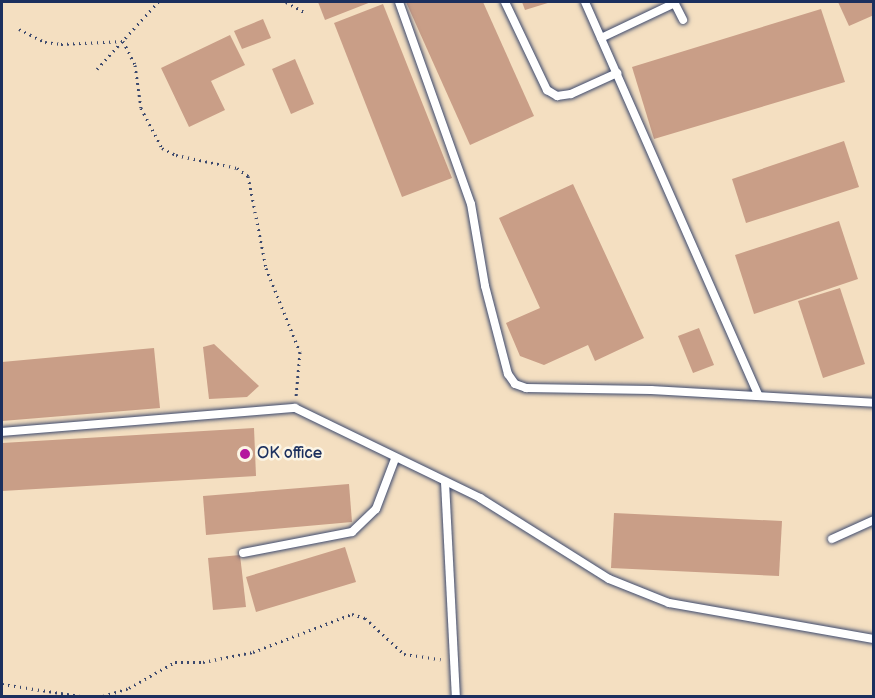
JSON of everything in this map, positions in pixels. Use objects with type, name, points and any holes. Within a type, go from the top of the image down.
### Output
[{"type":"lane","points":[[399,2],[471,204],[485,286],[511,380],[526,388],[758,395],[873,403]]},
{"type":"lane","points":[[505,2],[547,90],[557,96],[571,94],[617,73]]},
{"type":"lane","points":[[585,2],[758,395]]},
{"type":"lane","points":[[601,38],[675,2],[683,20]]},
{"type":"lane","points":[[2,432],[295,408],[395,459],[480,498],[609,579],[669,603],[873,639]]},
{"type":"lane","points":[[243,553],[352,532],[376,509],[395,459]]},
{"type":"lane","points":[[445,482],[451,659],[456,696]]},
{"type":"lane","points":[[832,539],[873,520]]},
{"type":"path","points":[[98,69],[158,2]]},
{"type":"path","points":[[286,2],[306,13]]},
{"type":"path","points":[[19,29],[45,42],[61,44],[123,41]]},
{"type":"path","points":[[123,41],[135,65],[141,108],[162,148],[176,155],[237,168],[248,176],[266,268],[300,352],[295,408]]},
{"type":"path","points":[[103,696],[129,688],[175,662],[203,662],[253,652],[352,614],[364,618],[404,654],[451,659]]},
{"type":"path","points":[[2,684],[80,696]]},
{"type":"building","points":[[318,2],[371,2],[325,20]]},
{"type":"building","points":[[406,2],[483,2],[534,116],[470,145]]},
{"type":"building","points":[[522,2],[551,2],[525,10]]},
{"type":"building","points":[[838,2],[874,2],[874,15],[849,26]]},
{"type":"building","points":[[383,4],[452,178],[402,197],[334,23]]},
{"type":"building","points":[[821,9],[845,82],[654,139],[632,67]]},
{"type":"building","points":[[263,19],[271,38],[242,49],[234,31]]},
{"type":"building","points":[[230,35],[245,65],[211,81],[225,110],[189,127],[161,68]]},
{"type":"building","points":[[295,59],[314,104],[291,114],[272,69]]},
{"type":"building","points":[[844,141],[859,187],[746,223],[732,179]]},
{"type":"building","points":[[573,184],[644,338],[595,361],[588,345],[544,365],[520,356],[506,323],[540,308],[499,218]]},
{"type":"building","points":[[839,221],[858,279],[754,314],[735,255]]},
{"type":"building","points":[[840,288],[865,364],[823,378],[798,301]]},
{"type":"building","points":[[699,328],[714,365],[693,373],[678,336]]},
{"type":"building","points":[[214,344],[259,386],[247,397],[209,399],[203,347]]},
{"type":"building","points":[[154,348],[160,408],[2,421],[2,362]]},
{"type":"building","points":[[254,428],[256,476],[2,491],[2,443]]},
{"type":"building","points":[[349,484],[352,522],[206,535],[203,496]]},
{"type":"building","points":[[614,513],[782,521],[779,576],[611,568]]},
{"type":"building","points":[[345,547],[356,582],[256,612],[246,577]]},
{"type":"building","points":[[240,555],[246,607],[213,610],[208,558]]},
{"type":"place","name":"OK office","points":[[245,454]]}]
